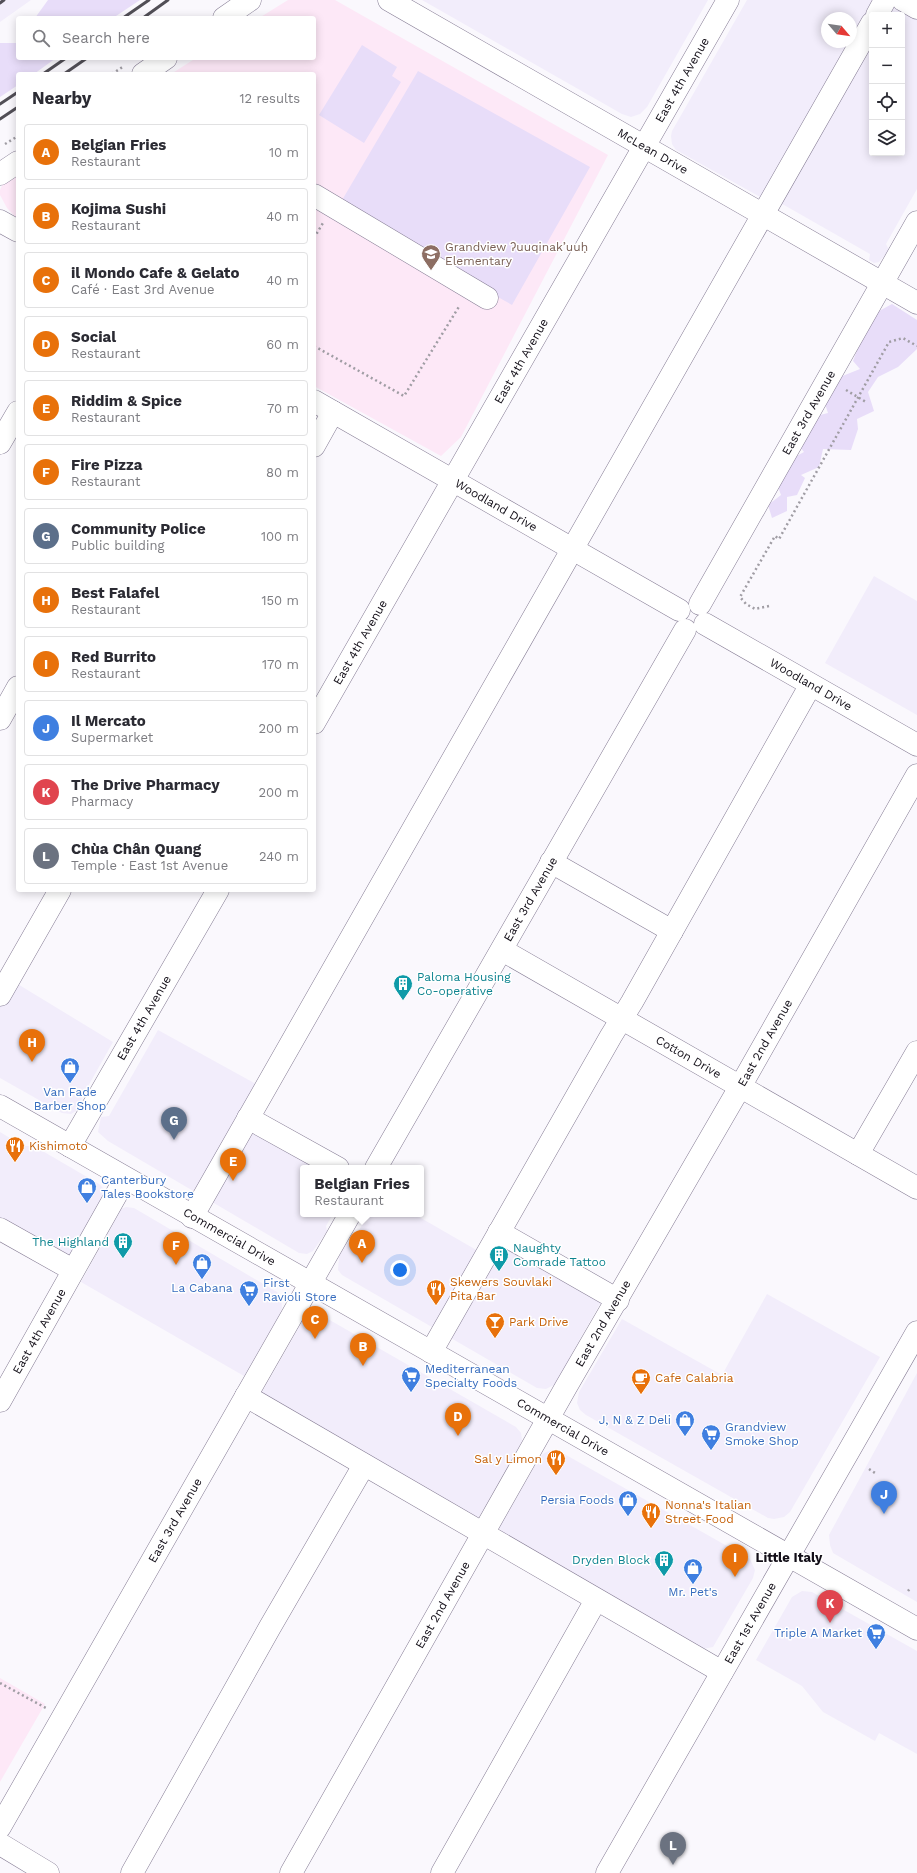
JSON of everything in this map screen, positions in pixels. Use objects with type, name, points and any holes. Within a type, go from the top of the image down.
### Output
[{"type":"street","points":[[227,16],[250,0]]},
{"type":"street","name":"McLean Drive","points":[[389,0],[917,302]]},
{"type":"street","name":"East 4th Avenue","points":[[316,720],[728,0]]},
{"type":"street","points":[[879,12],[885,0]]},
{"type":"street","points":[[903,0],[917,8]]},
{"type":"street","points":[[192,1217],[869,28]]},
{"type":"street","points":[[146,72],[163,60]]},
{"type":"street","points":[[0,174],[16,163]]},
{"type":"street","points":[[316,196],[479,293]]},
{"type":"street","points":[[0,221],[16,230]]},
{"type":"street","name":"East 3rd Avenue","points":[[378,1165],[917,222]]},
{"type":"street","name":"Woodland Drive","points":[[316,402],[810,686],[917,745]]},
{"type":"street","points":[[316,442],[333,412]]},
{"type":"street","points":[[0,443],[16,415]]},
{"type":"street","points":[[431,1352],[672,931],[810,686]]},
{"type":"street","points":[[0,719],[16,691]]},
{"type":"street","name":"East 2nd Avenue","points":[[291,1873],[917,775]]},
{"type":"street","points":[[551,862],[672,931]]},
{"type":"street","points":[[2,988],[59,892]]},
{"type":"street","name":"East 4th Avenue","points":[[70,1146],[217,892]]},
{"type":"street","name":"Cotton Drive","points":[[502,950],[917,1188]]},
{"type":"street","points":[[858,1154],[917,1052]]},
{"type":"street","name":"Commercial Drive","points":[[0,1106],[192,1217],[917,1629]]},
{"type":"street","points":[[248,1118],[333,1165]]},
{"type":"street","name":"East 4th Avenue","points":[[0,1401],[125,1178]]},
{"type":"street","name":"East 3rd Avenue","points":[[0,1827],[348,1217]]},
{"type":"street","points":[[0,1229],[73,1270]]},
{"type":"street","points":[[499,1232],[618,1300]]},
{"type":"street","name":"East 1st Avenue","points":[[607,1873],[917,1332]]},
{"type":"street","points":[[246,1396],[722,1672]]},
{"type":"street","points":[[132,1873],[270,1627],[364,1465]]},
{"type":"street","points":[[442,1873],[596,1600]]},
{"type":"street","points":[[0,1844],[48,1873]]},
{"type":"path","points":[[0,148],[16,137]]},
{"type":"path","points":[[316,347],[404,396],[479,293]]},
{"type":"path","points":[[769,606],[755,609],[746,604],[740,597],[775,536],[779,539],[889,342],[904,338],[917,346]]},
{"type":"path","points":[[846,390],[866,402]]},
{"type":"path","points":[[869,1469],[875,1473]]},
{"type":"path","points":[[908,1591],[911,1587]]},
{"type":"path","points":[[0,1683],[47,1708]]},
{"type":"shaded area","points":[[0,0],[31,0],[0,22]]},
{"type":"shaded area","points":[[48,0],[140,0],[116,16],[36,16]]},
{"type":"shaded area","name":"Grandview ʔuuqinak’uuḥ Elementary","points":[[288,0],[335,0],[608,155],[461,437],[441,456],[316,387],[316,72],[174,72],[193,60],[316,60],[316,16],[262,16]]},
{"type":"shaded area","points":[[422,0],[708,0],[647,107],[640,114],[631,117],[622,114]]},
{"type":"shaded area","points":[[747,0],[917,0],[917,189],[886,244],[889,250],[879,262],[874,263],[869,260],[870,254],[784,205],[762,198],[676,150],[672,144],[672,131]]},
{"type":"shaded area","points":[[0,43],[16,43],[16,60],[53,60],[37,72],[16,72],[16,86],[0,97]]},
{"type":"shaded area","points":[[362,45],[397,67],[392,76],[401,82],[364,143],[319,115]]},
{"type":"shaded area","points":[[418,71],[590,167],[512,305],[338,207]]},
{"type":"shaded area","points":[[16,172],[16,218],[7,208],[0,195],[0,190],[4,181]]},
{"type":"shaded area","points":[[892,304],[917,320],[917,349],[898,367],[878,377],[868,392],[874,411],[857,419],[858,429],[851,450],[823,449],[819,467],[801,475],[805,478],[797,495],[787,497],[787,511],[772,518],[768,505],[781,495],[778,487],[793,458],[804,452],[800,447],[816,416],[828,413],[825,404],[840,377],[860,369],[853,361],[870,316]]},
{"type":"shaded area","points":[[874,576],[917,601],[917,715],[825,663]]},
{"type":"shaded area","points":[[16,983],[113,1042],[82,1097],[81,1103],[76,1111],[71,1114],[62,1113],[0,1078],[0,990]]},
{"type":"shaded area","points":[[158,1030],[265,1089],[248,1118],[333,1165],[300,1165],[300,1217],[331,1217],[326,1226],[327,1231],[313,1251],[307,1254],[299,1253],[108,1141],[98,1132],[101,1117],[109,1116]]},
{"type":"shaded area","points":[[0,1132],[23,1146],[34,1146],[99,1184],[104,1189],[105,1195],[68,1262],[0,1223]]},
{"type":"shaded area","points":[[126,1207],[134,1208],[277,1292],[281,1296],[282,1308],[279,1316],[244,1376],[81,1282],[121,1209]]},
{"type":"shaded area","points":[[366,1217],[419,1217],[485,1255],[499,1232],[606,1293],[571,1355],[572,1363],[556,1384],[546,1389],[537,1388],[342,1275],[338,1270],[339,1257],[347,1243],[353,1241]]},
{"type":"shaded area","points":[[767,1294],[880,1357],[790,1512],[784,1517],[774,1519],[768,1518],[586,1415],[580,1410],[577,1403],[579,1392],[622,1319],[722,1375]]},
{"type":"shaded area","points":[[312,1314],[321,1315],[516,1427],[521,1433],[522,1440],[520,1445],[479,1517],[462,1514],[261,1394],[305,1317]]},
{"type":"shaded area","points":[[917,1373],[917,1602],[833,1553],[829,1535]]},
{"type":"shaded area","points":[[552,1450],[559,1451],[750,1559],[755,1570],[753,1578],[713,1647],[702,1649],[507,1537],[499,1528],[540,1457],[544,1453]]},
{"type":"shaded area","points":[[802,1591],[812,1592],[917,1651],[917,1754],[879,1733],[875,1741],[823,1712],[802,1686],[756,1660],[792,1597]]},
{"type":"shaded area","points":[[0,1678],[45,1704],[0,1782]]},
{"type":"railway","points":[[0,3],[4,0]]},
{"type":"railway","points":[[126,16],[149,0]]},
{"type":"railway","points":[[146,16],[168,0]]},
{"type":"railway","points":[[46,72],[63,60]]},
{"type":"railway","points":[[67,72],[84,60]]},
{"type":"railway","points":[[0,104],[16,93]]},
{"type":"railway","points":[[0,119],[16,108]]},
{"type":"place","name":"Grandview ʔuuqinak’uuḥ Elementary","points":[[431,271]]},
{"type":"place","name":"Paloma Housing Co-operative","points":[[403,1001]]},
{"type":"place","name":"Best Falafel","points":[[32,1062]]},
{"type":"place","name":"Van Fade Barber Shop","points":[[70,1084]]},
{"type":"place","name":"Community Police","points":[[174,1140]]},
{"type":"place","name":"Kishimoto","points":[[15,1163]]},
{"type":"place","name":"Riddim & Spice","points":[[233,1181]]},
{"type":"place","name":"Canterbury Tales Bookstore","points":[[87,1204]]},
{"type":"place","name":"The Highland","points":[[123,1259]]},
{"type":"place","name":"Belgian Fries","points":[[362,1263]]},
{"type":"place","name":"Fire Pizza","points":[[176,1265]]},
{"type":"place","name":"Naughty Comrade Tattoo","points":[[499,1272]]},
{"type":"place","name":"La Cabana","points":[[202,1280]]},
{"type":"place","name":"Skewers Souvlaki Pita Bar","points":[[436,1306]]},
{"type":"place","name":"First Ravioli Store","points":[[249,1307]]},
{"type":"place","name":"il Mondo Cafe & Gelato","points":[[315,1339]]},
{"type":"place","name":"Park Drive","points":[[495,1339]]},
{"type":"place","name":"Kojima Sushi","points":[[363,1366]]},
{"type":"place","name":"Mediterranean Specialty Foods","points":[[411,1393]]},
{"type":"place","name":"Cafe Calabria","points":[[641,1395]]},
{"type":"place","name":"Social","points":[[458,1436]]},
{"type":"place","name":"J, N & Z Deli","points":[[685,1437]]},
{"type":"place","name":"Grandview Smoke Shop","points":[[711,1451]]},
{"type":"place","name":"Sal y Limon","points":[[556,1476]]},
{"type":"place","name":"Il Mercato","points":[[884,1514]]},
{"type":"place","name":"Persia Foods","points":[[628,1517]]},
{"type":"place","name":"Nonna's Italian Street Food","points":[[651,1529]]},
{"type":"place","name":"Dryden Block","points":[[664,1577]]},
{"type":"place","name":"Red Burrito","points":[[735,1577]]},
{"type":"place","name":"Mr. Pet's","points":[[693,1585]]},
{"type":"place","name":"The Drive Pharmacy","points":[[830,1623]]},
{"type":"place","name":"Triple A Market","points":[[876,1650]]},
{"type":"place","name":"Chùa Chân Quang","points":[[673,1865]]},
{"type":"district","name":"Little Italy","points":[[789,1557]]}]
